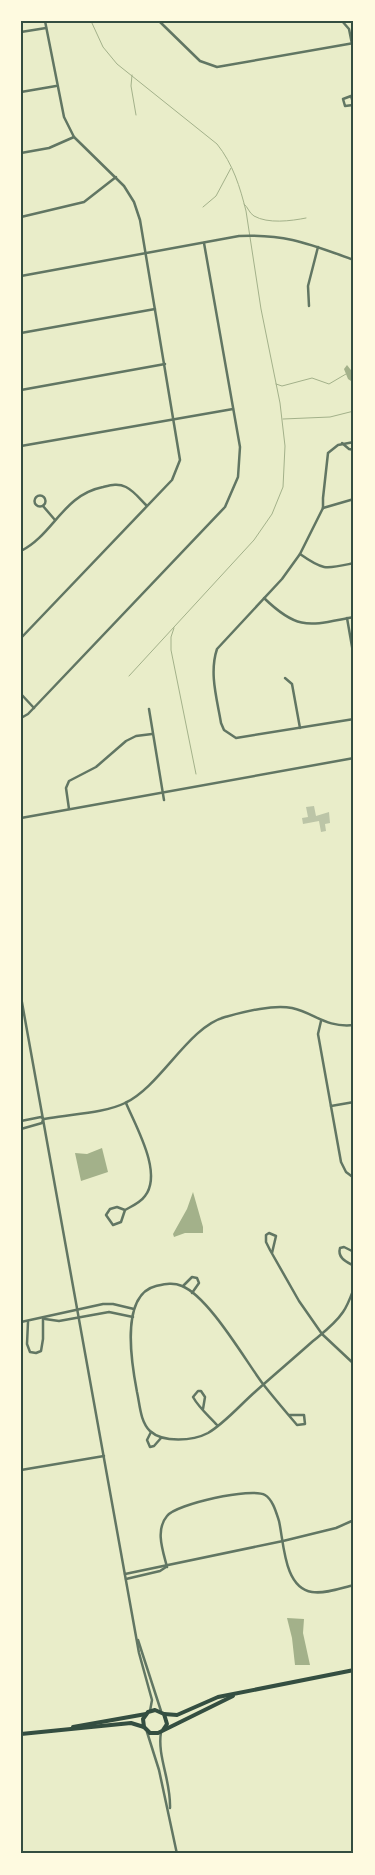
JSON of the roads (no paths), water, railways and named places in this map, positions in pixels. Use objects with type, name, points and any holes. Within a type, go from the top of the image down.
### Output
[{"type":"main road","points":[[145,1728],[143,1719],[150,1711],[177,1715],[218,1697],[354,1670]]},
{"type":"main road","points":[[71,1728],[93,1728],[131,1723],[153,1733],[162,1731],[240,1693]]},
{"type":"main road","points":[[162,1713],[167,1724],[162,1731]]},
{"type":"main road","points":[[21,1734],[71,1728],[146,1714]]},
{"type":"street","points":[[21,638],[146,505],[172,480],[178,469],[180,450],[140,220],[134,202],[116,177],[95,160],[74,137],[64,117],[56,86],[45,21]]},
{"type":"street","points":[[159,21],[200,61],[217,67],[353,43],[349,29],[342,21]]},
{"type":"street","points":[[21,32],[46,28]]},
{"type":"street","points":[[21,92],[56,86]]},
{"type":"street","points":[[351,96],[353,105],[345,106],[343,99],[351,96]]},
{"type":"street","points":[[354,122],[354,139]]},
{"type":"street","points":[[21,153],[56,146],[74,137]]},
{"type":"street","points":[[21,217],[84,202],[116,177]]},
{"type":"street","points":[[21,276],[245,236],[284,237],[354,260]]},
{"type":"street","points":[[21,718],[34,708],[225,508],[238,477],[240,447],[204,243]]},
{"type":"street","points":[[308,306],[308,286],[318,247]]},
{"type":"street","points":[[21,332],[155,309]]},
{"type":"street","points":[[21,390],[164,364]]},
{"type":"street","points":[[21,446],[233,409]]},
{"type":"street","points":[[354,442],[342,443],[332,448],[328,453],[323,498],[324,508],[300,554],[282,579],[222,642],[213,661],[221,723],[230,736],[241,738],[354,718]]},
{"type":"street","points":[[342,443],[349,449],[354,450]]},
{"type":"street","points":[[21,551],[33,543],[80,494],[114,484],[123,485],[146,505]]},
{"type":"street","points":[[43,506],[45,499],[40,495],[36,496],[34,503],[40,507],[43,506],[55,520]]},
{"type":"street","points":[[324,508],[354,499]]},
{"type":"street","points":[[300,554],[319,567],[330,568],[354,563]]},
{"type":"street","points":[[264,598],[282,616],[297,623],[314,624],[354,617]]},
{"type":"street","points":[[346,618],[354,658]]},
{"type":"street","points":[[285,678],[292,684],[300,728]]},
{"type":"street","points":[[21,694],[34,708]]},
{"type":"street","points":[[149,709],[164,800]]},
{"type":"street","points":[[69,809],[66,788],[69,781],[96,767],[126,741],[136,736],[152,734]]},
{"type":"street","points":[[21,818],[354,758]]},
{"type":"street","points":[[21,997],[139,1653],[152,1700],[150,1711]]},
{"type":"street","points":[[21,1121],[41,1117],[44,1119],[126,1103],[141,1092],[204,1028],[223,1017],[280,1007],[294,1008],[321,1021],[354,1025]]},
{"type":"street","points":[[321,1021],[318,1034],[341,1162],[346,1172],[354,1178]]},
{"type":"street","points":[[331,1106],[354,1102]]},
{"type":"street","points":[[126,1103],[152,1175],[151,1183],[144,1197],[126,1210],[121,1222],[113,1224],[106,1216],[110,1209],[126,1210]]},
{"type":"street","points":[[21,1128],[42,1123],[44,1119]]},
{"type":"street","points":[[272,1253],[277,1239],[276,1236],[269,1233],[265,1238],[272,1253],[299,1301],[322,1334],[354,1364]]},
{"type":"street","points":[[354,1252],[344,1247],[340,1248],[339,1252],[340,1257],[354,1266]]},
{"type":"street","points":[[183,1286],[192,1277],[197,1278],[199,1283],[192,1293]]},
{"type":"street","points":[[289,1415],[304,1416],[305,1424],[297,1425],[264,1384],[216,1319],[183,1286],[168,1283],[151,1287],[134,1308],[130,1334],[132,1364],[142,1419],[151,1432],[162,1438],[181,1439],[206,1434],[217,1425],[264,1384],[322,1334],[344,1312],[354,1288]]},
{"type":"street","points":[[21,1322],[43,1319],[77,1309],[113,1304],[134,1308]]},
{"type":"street","points":[[43,1319],[59,1321],[109,1312],[133,1317]]},
{"type":"street","points":[[28,1322],[30,1352],[36,1353],[41,1351],[43,1319]]},
{"type":"street","points":[[202,1409],[205,1397],[201,1391],[198,1391],[193,1397],[202,1409],[217,1425]]},
{"type":"street","points":[[151,1432],[146,1440],[150,1446],[154,1446],[162,1438]]},
{"type":"street","points":[[21,1470],[104,1456]]},
{"type":"street","points":[[354,1471],[354,1477]]},
{"type":"street","points":[[167,1567],[160,1530],[166,1516],[178,1507],[252,1491],[265,1495],[276,1508],[289,1569],[297,1585],[311,1592],[354,1585]]},
{"type":"street","points":[[126,1574],[167,1567],[283,1541],[336,1528],[354,1520]]},
{"type":"street","points":[[126,1579],[160,1571],[167,1567]]},
{"type":"street","points":[[136,1634],[162,1713]]},
{"type":"street","points":[[145,1728],[157,1760],[177,1854]]},
{"type":"street","points":[[162,1731],[160,1749],[170,1794],[169,1812]]},
{"type":"waterway","points":[[91,21],[103,47],[117,64],[217,144],[232,168],[246,211],[261,309],[280,403],[285,446],[283,487],[272,514],[254,540],[129,676]]},
{"type":"waterway","points":[[132,75],[131,86],[136,115]]},
{"type":"waterway","points":[[203,207],[216,196],[231,168]]},
{"type":"waterway","points":[[244,204],[254,216],[260,219],[287,221],[306,218]]},
{"type":"waterway","points":[[276,384],[282,386],[312,378],[329,384],[346,374]]},
{"type":"waterway","points":[[283,419],[330,417],[354,411]]},
{"type":"waterway","points":[[174,628],[171,637],[171,650],[196,774]]}]
